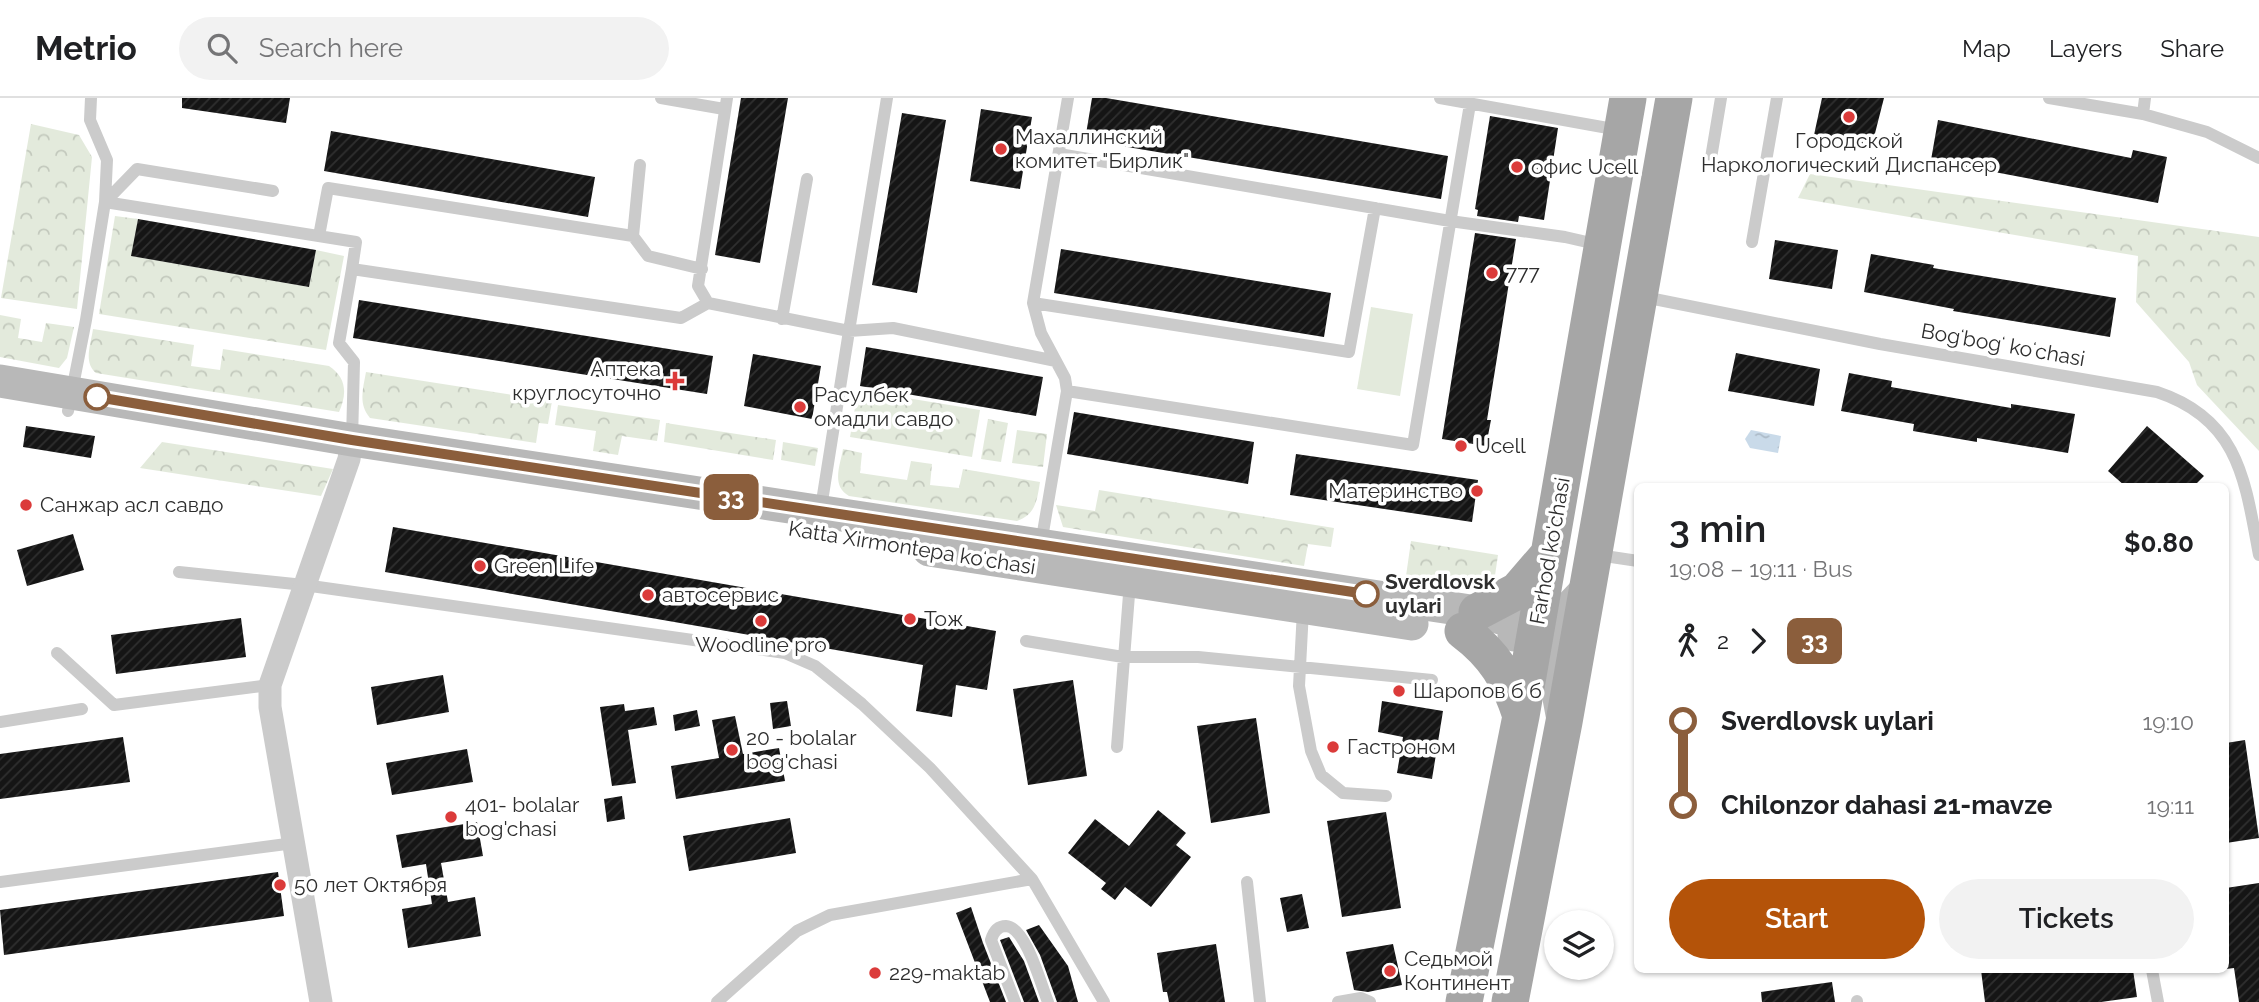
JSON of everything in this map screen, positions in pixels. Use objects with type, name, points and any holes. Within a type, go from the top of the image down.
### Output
[{"type":"main road","name":"Farhod ko'chasi","points":[[1510,1002],[1564,722],[1674,98]]},
{"type":"main road","name":"Farhod ko'chasi","points":[[1464,1002],[1536,634],[1625,114]]},
{"type":"main road","name":"Katta Xirmontepa koʻchasi","points":[[0,381],[70,402]]},
{"type":"main road","name":"Katta Xirmontepa koʻchasi","points":[[0,399],[70,402],[350,449],[819,522],[1130,582],[1303,609],[1470,621]]},
{"type":"main road","name":"Katta Xirmontepa koʻchasi","points":[[819,522],[1041,544],[1470,621],[1509,635],[1536,634]]},
{"type":"main road","points":[[1521,716],[1513,689],[1497,663],[1479,643],[1470,621],[1517,591],[1550,554]]},
{"type":"main road","points":[[1564,722],[1546,648],[1536,634],[1552,626],[1591,571]]},
{"type":"street","points":[[321,1002],[270,707],[271,684],[350,449]]},
{"type":"lane","points":[[70,402],[105,202],[107,160],[90,120],[91,98]]},
{"type":"lane","points":[[661,98],[725,104],[698,286],[708,303]]},
{"type":"lane","points":[[819,522],[887,98]]},
{"type":"lane","points":[[1440,98],[1471,104],[1625,114]]},
{"type":"lane","points":[[1711,158],[1721,98]]},
{"type":"lane","points":[[1752,242],[1777,98]]},
{"type":"lane","points":[[2049,98],[2143,114],[2207,132],[2259,158]]},
{"type":"lane","points":[[2143,114],[2144,98]]},
{"type":"lane","points":[[1041,544],[1067,391],[1065,378],[1041,333],[1033,303],[1059,154],[1063,99]]},
{"type":"lane","points":[[1067,391],[1413,444],[1471,104]]},
{"type":"lane","points":[[1059,154],[1450,221],[1565,237],[1601,246]]},
{"type":"lane","points":[[640,165],[633,236],[648,256],[702,269]]},
{"type":"lane","points":[[105,202],[137,169],[273,191]]},
{"type":"lane","points":[[782,319],[807,179]]},
{"type":"lane","points":[[320,236],[328,188],[633,236]]},
{"type":"lane","points":[[105,202],[356,242],[339,343],[354,362],[350,449]]},
{"type":"lane","points":[[1033,303],[1349,352],[1375,208]]},
{"type":"lane","points":[[352,269],[681,318],[708,303],[849,331],[893,328],[1056,361]]},
{"type":"lane","name":"Bogʻbogʻ koʻchasi","points":[[1640,296],[1880,344],[2157,392],[2192,406],[2224,437],[2239,464],[2255,509],[2259,555]]},
{"type":"lane","points":[[1591,571],[1634,562]]},
{"type":"lane","points":[[179,572],[304,585],[785,653],[815,666],[862,704],[930,768],[1032,879],[1104,1002]]},
{"type":"lane","points":[[1117,747],[1130,582]]},
{"type":"lane","points":[[1303,609],[1299,686],[1311,751],[1321,775],[1343,793],[1385,796]]},
{"type":"lane","points":[[1026,641],[1123,657],[1198,657],[1432,680]]},
{"type":"lane","points":[[57,653],[114,705],[271,684]]},
{"type":"lane","points":[[0,722],[82,709]]},
{"type":"lane","points":[[0,881],[294,842]]},
{"type":"lane","points":[[718,1002],[797,932],[830,915],[1032,879]]},
{"type":"lane","points":[[1247,883],[1260,1002]]},
{"type":"lane","points":[[1015,1002],[991,940],[993,932],[1001,926],[1009,926],[1026,944],[1048,1002]]},
{"type":"lane","points":[[2153,973],[2158,1002]]},
{"type":"lane","points":[[1338,1002],[1361,998],[1370,1002]]},
{"type":"green space","points":[[31,124],[79,135],[92,157],[77,309],[1,298]]},
{"type":"green space","points":[[1810,174],[2259,237],[2259,451],[2197,385],[2189,362],[2136,302],[2138,256],[1798,198]]},
{"type":"green space","points":[[115,216],[138,219],[132,256],[309,287],[316,250],[344,256],[326,350],[99,314]]},
{"type":"green space","points":[[1371,307],[1413,314],[1400,396],[1357,389]]},
{"type":"green space","points":[[0,315],[21,319],[18,338],[42,342],[46,323],[74,327],[67,358],[59,368],[0,357]]},
{"type":"green space","points":[[93,329],[194,345],[191,366],[220,370],[223,349],[329,366],[339,376],[344,387],[342,405],[339,412],[96,373],[89,358]]},
{"type":"green space","points":[[366,372],[552,401],[548,424],[539,423],[536,443],[370,418],[363,402]]},
{"type":"green space","points":[[858,390],[980,410],[972,457],[850,437]]},
{"type":"green space","points":[[558,405],[660,420],[657,441],[622,436],[618,455],[593,451],[596,431],[555,425]]},
{"type":"green space","points":[[988,419],[1008,423],[1001,462],[981,459]]},
{"type":"green space","points":[[666,423],[776,440],[773,460],[664,442]]},
{"type":"green space","points":[[1017,430],[1047,434],[1043,467],[1012,463]]},
{"type":"green space","points":[[162,442],[333,469],[321,496],[140,468]]},
{"type":"green space","points":[[783,442],[818,448],[815,466],[781,460]]},
{"type":"green space","points":[[843,449],[862,453],[860,473],[907,480],[911,461],[932,464],[930,485],[959,488],[963,469],[1040,482],[1032,510],[1017,521],[849,496],[843,492],[838,481]]},
{"type":"green space","points":[[1099,490],[1334,528],[1331,547],[1308,544],[1304,566],[1063,527],[1056,505],[1095,511]]},
{"type":"green space","points":[[1411,541],[1498,555],[1493,589],[1406,576]]},
{"type":"water","points":[[1751,430],[1781,436],[1778,453],[1750,448],[1745,439]]},
{"type":"building","points":[[182,98],[290,98],[286,123],[182,108]]},
{"type":"building","points":[[741,98],[788,98],[760,263],[715,255]]},
{"type":"building","points":[[1092,98],[1106,98],[1448,156],[1441,199],[1085,140]]},
{"type":"building","name":"Городской Наркологический Диспансер","points":[[1822,98],[1884,98],[1871,149],[1814,135]]},
{"type":"building","name":"Махаллинский комитет \"Бирлик\"","points":[[981,109],[1032,117],[1020,189],[970,181]]},
{"type":"building","points":[[902,113],[946,120],[917,293],[872,285]]},
{"type":"building","name":"офис Ucell","points":[[1490,116],[1558,128],[1544,220],[1519,216],[1518,222],[1477,216],[1478,210],[1475,209]]},
{"type":"building","points":[[1938,120],[2131,158],[2133,150],[2167,157],[2158,203],[1931,160]]},
{"type":"building","points":[[331,131],[595,177],[588,217],[324,171]]},
{"type":"building","points":[[138,219],[316,250],[309,287],[131,256]]},
{"type":"building","points":[[1475,233],[1516,239],[1487,420],[1491,420],[1486,446],[1442,439]]},
{"type":"building","points":[[1775,240],[1838,250],[1832,289],[1769,279]]},
{"type":"building","points":[[1061,249],[1331,293],[1324,337],[1054,293]]},
{"type":"building","points":[[1871,254],[1934,265],[1933,268],[2116,298],[2110,337],[1953,311],[1954,309],[1864,292]]},
{"type":"building","points":[[359,300],[713,356],[707,394],[353,338]]},
{"type":"building","points":[[866,347],[1043,377],[1036,416],[860,386]]},
{"type":"building","points":[[1736,353],[1820,369],[1814,406],[1728,391]]},
{"type":"building","points":[[753,354],[821,366],[812,419],[744,406]]},
{"type":"building","points":[[1849,373],[1892,381],[1891,387],[2011,408],[2011,404],[2075,414],[2068,453],[1913,431],[1914,424],[1841,411]]},
{"type":"building","points":[[1074,412],[1254,442],[1248,484],[1067,454]]},
{"type":"building","points":[[26,426],[95,436],[91,458],[23,447]]},
{"type":"building","points":[[2147,426],[2204,476],[2197,483],[2122,483],[2108,471]]},
{"type":"building","points":[[1296,454],[1478,480],[1472,522],[1290,495]]},
{"type":"building","name":"автосервис","points":[[393,527],[996,631],[987,690],[956,685],[952,717],[916,711],[923,665],[385,572]]},
{"type":"building","points":[[73,534],[84,570],[27,586],[17,550]]},
{"type":"building","points":[[241,618],[246,657],[116,674],[111,635]]},
{"type":"building","points":[[443,675],[449,712],[377,725],[371,687]]},
{"type":"building","points":[[1073,680],[1087,776],[1028,785],[1013,689]]},
{"type":"building","points":[[787,701],[791,726],[773,729],[770,703]]},
{"type":"building","points":[[1382,701],[1443,711],[1432,779],[1397,773],[1403,737],[1378,732]]},
{"type":"building","points":[[624,704],[625,711],[654,707],[657,725],[628,730],[636,783],[612,786],[600,707]]},
{"type":"building","points":[[697,710],[700,726],[675,731],[673,715]]},
{"type":"building","points":[[735,716],[743,754],[779,748],[785,781],[676,799],[671,766],[719,758],[712,720]]},
{"type":"building","points":[[1256,718],[1270,813],[1211,823],[1197,726]]},
{"type":"building","points":[[123,737],[130,782],[0,799],[0,754]]},
{"type":"building","points":[[2245,740],[2259,838],[2229,843],[2229,743]]},
{"type":"building","points":[[467,749],[473,782],[392,795],[386,763]]},
{"type":"building","points":[[622,796],[625,819],[607,822],[604,799]]},
{"type":"building","points":[[1158,810],[1186,833],[1176,845],[1191,857],[1151,907],[1125,887],[1115,900],[1101,889],[1106,883],[1068,853],[1095,819],[1129,846]]},
{"type":"building","points":[[1386,812],[1401,908],[1342,917],[1327,821]]},
{"type":"building","points":[[790,818],[796,853],[689,871],[683,836]]},
{"type":"building","points":[[477,822],[483,856],[441,863],[448,902],[475,897],[481,936],[408,948],[402,909],[432,904],[426,864],[402,868],[396,835]]},
{"type":"building","points":[[278,872],[284,916],[4,955],[0,910]]},
{"type":"building","points":[[2259,883],[2259,1002],[2239,1002],[2234,968],[2229,969],[2229,888]]},
{"type":"building","points":[[1302,894],[1309,928],[1287,932],[1280,898]]},
{"type":"building","points":[[971,907],[1006,1002],[990,1002],[956,913]]},
{"type":"building","points":[[1039,925],[1068,966],[1078,1002],[1057,1002],[1040,955],[1026,930]]},
{"type":"building","points":[[1009,937],[1024,961],[1039,1002],[1024,1002],[1000,940]]},
{"type":"building","points":[[1216,944],[1225,1002],[1169,1002],[1167,992],[1163,992],[1157,953]]},
{"type":"building","points":[[1393,944],[1402,985],[1368,992],[1354,990],[1346,952]]},
{"type":"building","points":[[1981,973],[2133,973],[2137,997],[2101,1002],[1985,1002]]},
{"type":"building","points":[[1832,982],[1835,1002],[1762,1002],[1761,992]]},
{"type":"bus line","name":"33","points":[[97,397],[352,440],[1366,594]]},
{"type":"place","name":"Городской Наркологический Диспансер","points":[[1849,117]]},
{"type":"place","name":"Махаллинский комитет \"Бирлик\"","points":[[1001,149]]},
{"type":"place","name":"офис Ucell","points":[[1517,167]]},
{"type":"place","name":"777","points":[[1492,273]]},
{"type":"place","name":"Аптека круглосуточно","points":[[675,381]]},
{"type":"place","name":"Расулбек омадли савдо","points":[[800,407]]},
{"type":"place","name":"Ucell","points":[[1461,446]]},
{"type":"place","name":"Материнство","points":[[1477,491]]},
{"type":"place","name":"Санжар асл савдо","points":[[26,505]]},
{"type":"place","name":"Green Life","points":[[480,566]]},
{"type":"place","name":"Sverdlovsk uylari","points":[[1366,594]]},
{"type":"place","name":"автосервис","points":[[648,595]]},
{"type":"place","name":"Тож","points":[[910,619]]},
{"type":"place","name":"Woodline pro","points":[[761,621]]},
{"type":"place","name":"Шаропов б б","points":[[1399,691]]},
{"type":"place","name":"Гастроном","points":[[1333,747]]},
{"type":"place","name":"20 - bolalar bog'chasi","points":[[732,750]]},
{"type":"place","name":"401- bolalar bog'chasi","points":[[451,817]]},
{"type":"place","name":"50 лет Октября","points":[[280,885]]},
{"type":"place","name":"Седьмой Континент","points":[[1390,971]]},
{"type":"place","name":"229-maktab","points":[[875,973]]}]
